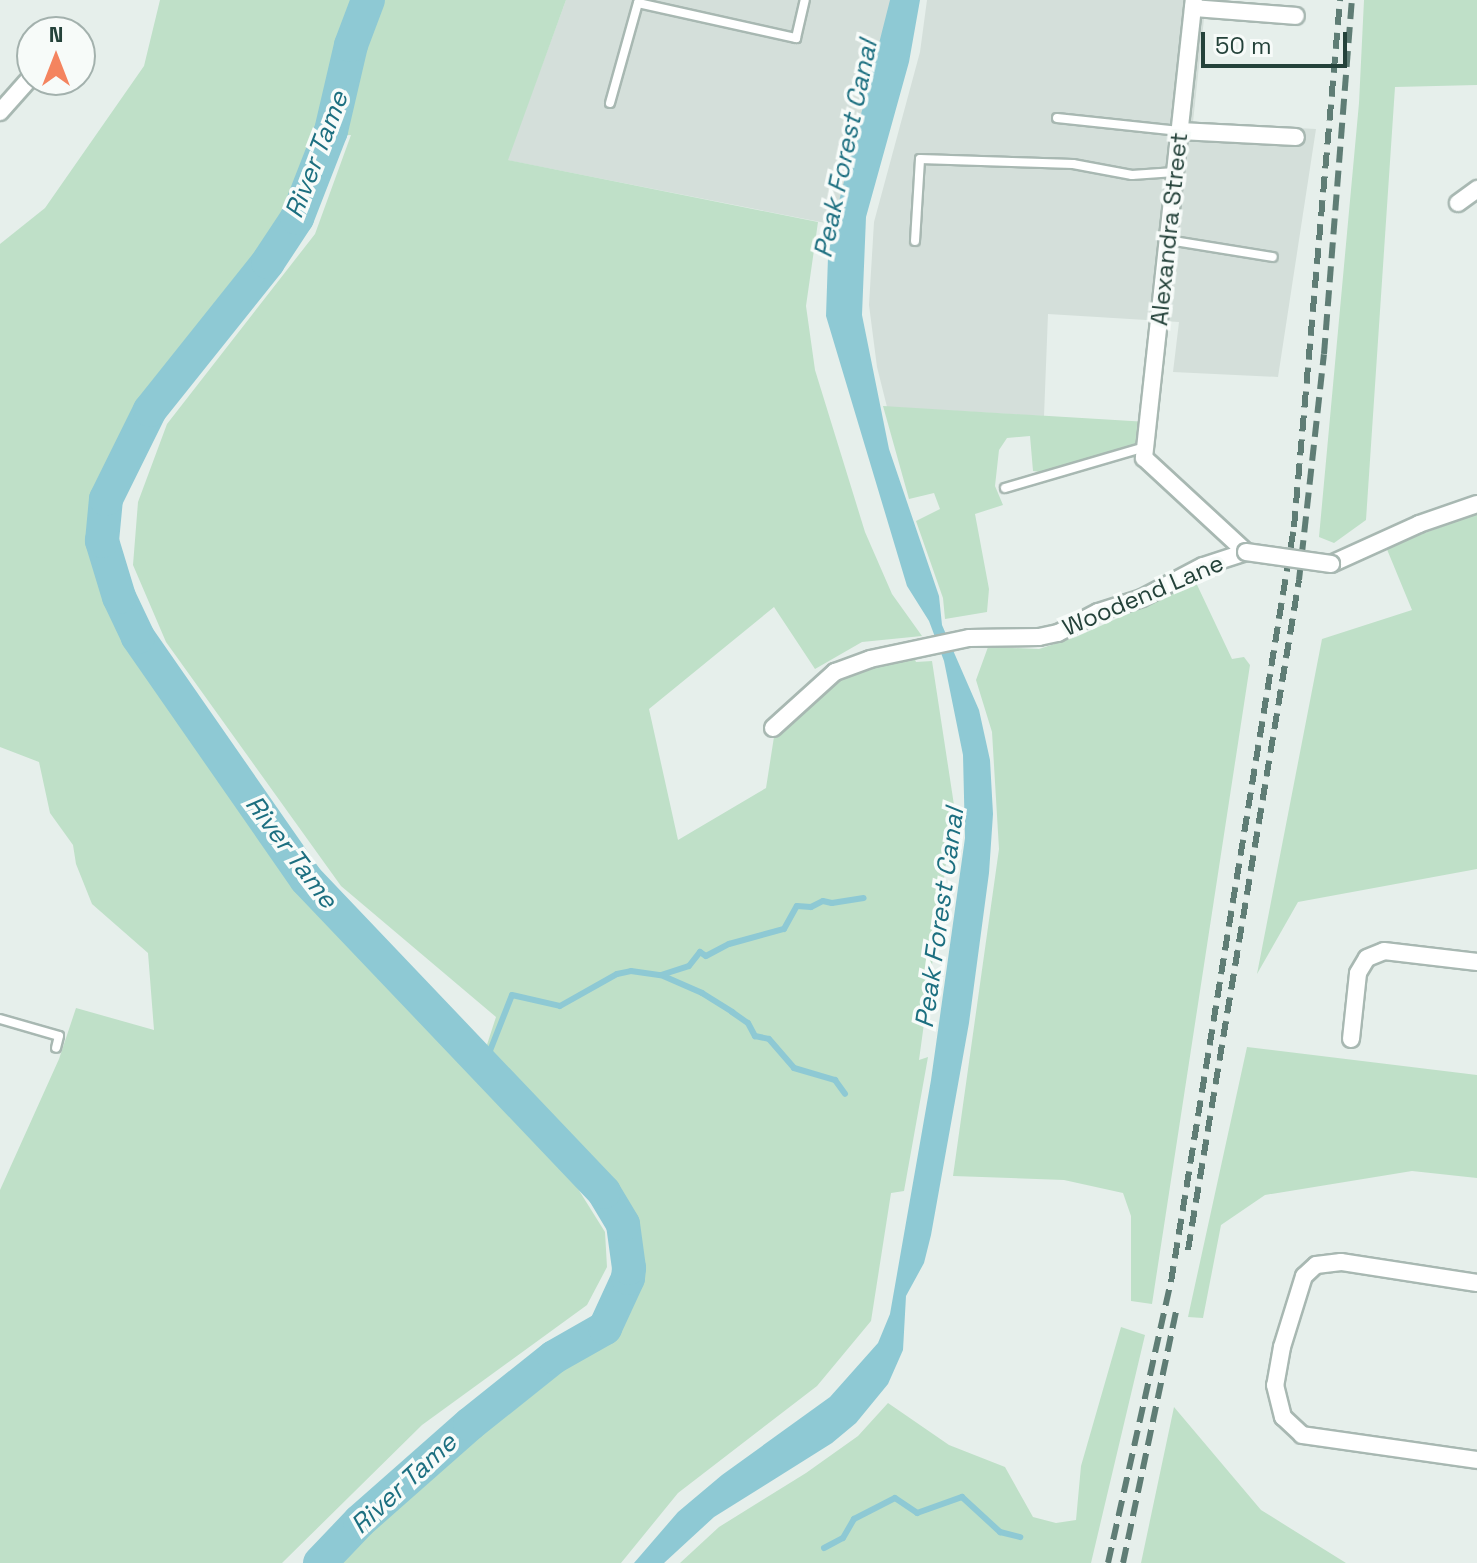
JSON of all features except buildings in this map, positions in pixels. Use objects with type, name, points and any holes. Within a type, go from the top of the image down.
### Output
[{"type":"street","points":[[1194,4],[1296,16]]},
{"type":"street","name":"Alexandra Street","points":[[1145,452],[1194,4]]},
{"type":"street","points":[[0,112],[16,94]]},
{"type":"street","points":[[1180,131],[1296,137]]},
{"type":"street","points":[[1458,203],[1477,189]]},
{"type":"street","points":[[1145,452],[1246,552]]},
{"type":"street","name":"Woodend Lane","points":[[773,728],[835,672],[870,659],[924,650],[969,638],[1039,637],[1058,633],[1098,612],[1142,598],[1203,566],[1246,552],[1331,564],[1419,524],[1477,504]]},
{"type":"street","points":[[1351,1039],[1358,973],[1367,958],[1384,951],[1477,962]]},
{"type":"street","points":[[1477,1283],[1341,1262],[1316,1265],[1304,1276],[1282,1347],[1275,1385],[1283,1417],[1302,1435],[1477,1460]]},
{"type":"lane","points":[[610,103],[638,3],[796,38],[805,0]]},
{"type":"lane","points":[[1057,118],[1180,131]]},
{"type":"lane","points":[[915,241],[920,159],[1073,164],[1132,175],[1175,172]]},
{"type":"lane","points":[[1168,240],[1273,257]]},
{"type":"lane","points":[[1005,488],[1145,452]]},
{"type":"lane","points":[[0,1019],[59,1036],[56,1048]]},
{"type":"shaded area","points":[[566,0],[907,0],[851,228],[507,160]]},
{"type":"shaded area","points":[[927,0],[1206,0],[1193,122],[1316,129],[1278,377],[1173,372],[1179,322],[1048,314],[1044,416],[887,407],[877,367],[869,305],[874,222],[920,52]]},
{"type":"green space","points":[[160,0],[566,0],[508,160],[818,222],[806,306],[815,370],[865,532],[892,594],[922,636],[862,642],[815,669],[774,607],[649,709],[678,840],[766,788],[776,724],[835,673],[912,652],[916,662],[932,661],[954,805],[919,1060],[928,1057],[904,1191],[891,1193],[871,1321],[817,1386],[678,1493],[621,1563],[320,1563],[360,1521],[470,1424],[554,1357],[605,1328],[628,1278],[629,1268],[623,1224],[604,1192],[481,1063],[496,1017],[341,886],[166,642],[133,565],[138,502],[167,424],[315,234],[351,135],[329,136],[297,218],[268,262],[150,410],[106,500],[102,541],[119,597],[138,637],[215,753],[306,879],[364,941],[352,947],[575,1184],[605,1232],[607,1267],[587,1305],[422,1425],[282,1563],[0,1563],[0,1190],[59,1059],[76,1008],[154,1030],[148,953],[92,904],[76,864],[73,845],[50,813],[39,762],[0,747],[0,244],[45,208],[144,66]]},
{"type":"green space","points":[[1364,0],[1477,0],[1477,85],[1395,87],[1366,520],[1334,543],[1319,537],[1359,103]]},
{"type":"green space","points":[[883,406],[1148,422],[1144,458],[1125,457],[1048,473],[1033,471],[1030,436],[1007,438],[999,450],[995,486],[1003,505],[975,514],[989,589],[987,612],[945,619],[943,598],[916,521],[940,509],[934,493],[909,499]]},
{"type":"green space","points":[[1477,514],[1477,869],[1298,902],[1257,974],[1322,639],[1412,610],[1386,547]]},
{"type":"green space","points":[[1191,572],[1232,659],[1244,657],[1250,665],[1152,1304],[1131,1301],[1131,1216],[1123,1193],[1064,1180],[953,1176],[999,849],[992,732],[976,680],[988,647],[1039,649],[1076,637],[1147,605]]},
{"type":"green space","points":[[1247,1047],[1477,1075],[1477,1178],[1412,1171],[1265,1195],[1221,1225],[1203,1318],[1188,1317]]},
{"type":"green space","points":[[1121,1327],[1145,1335],[1091,1563],[680,1563],[719,1527],[806,1473],[858,1436],[888,1403],[949,1445],[1005,1467],[1033,1517],[1056,1523],[1076,1520],[1081,1466]]},
{"type":"green space","points":[[1174,1407],[1261,1510],[1346,1563],[1141,1563]]},
{"type":"water","points":[[890,0],[920,0],[909,62],[866,217],[862,315],[889,449],[939,596],[942,625],[979,710],[990,760],[993,814],[989,873],[969,1023],[931,1235],[924,1263],[906,1296],[903,1350],[888,1384],[856,1423],[832,1443],[714,1517],[664,1563],[634,1563],[678,1512],[722,1475],[830,1397],[878,1343],[890,1314],[931,1080],[965,838],[963,755],[944,661],[929,621],[907,586],[826,316],[828,257],[836,213]]},
{"type":"waterway","name":"River Tame","points":[[320,1563],[360,1521],[470,1424],[554,1357],[605,1328],[628,1278],[629,1268],[623,1224],[604,1192],[306,879],[138,637],[119,597],[102,541],[106,499],[150,410],[268,262],[297,218],[331,131],[351,45],[368,0]]},
{"type":"waterway","points":[[484,1066],[512,995],[560,1006],[617,974],[631,971],[661,975],[689,966],[700,952],[706,956],[729,944],[784,929],[797,906],[811,907],[823,901],[832,903],[864,898]]},
{"type":"waterway","points":[[661,975],[702,993],[732,1012],[748,1023],[755,1036],[769,1039],[794,1068],[835,1080],[845,1094]]},
{"type":"waterway","points":[[824,1548],[843,1538],[854,1519],[895,1498],[917,1513],[962,1497],[1000,1532],[1020,1537]]},
{"type":"railway","points":[[1108,1563],[1171,1282],[1294,527],[1340,0]]},
{"type":"railway","points":[[1188,1250],[1299,580],[1324,354],[1352,0]]},
{"type":"railway","points":[[1123,1563],[1176,1312]]},
{"type":"water label","name":"Peak Forest Canal","points":[[846,149]]},
{"type":"water label","name":"Peak Forest Canal","points":[[940,918]]}]
